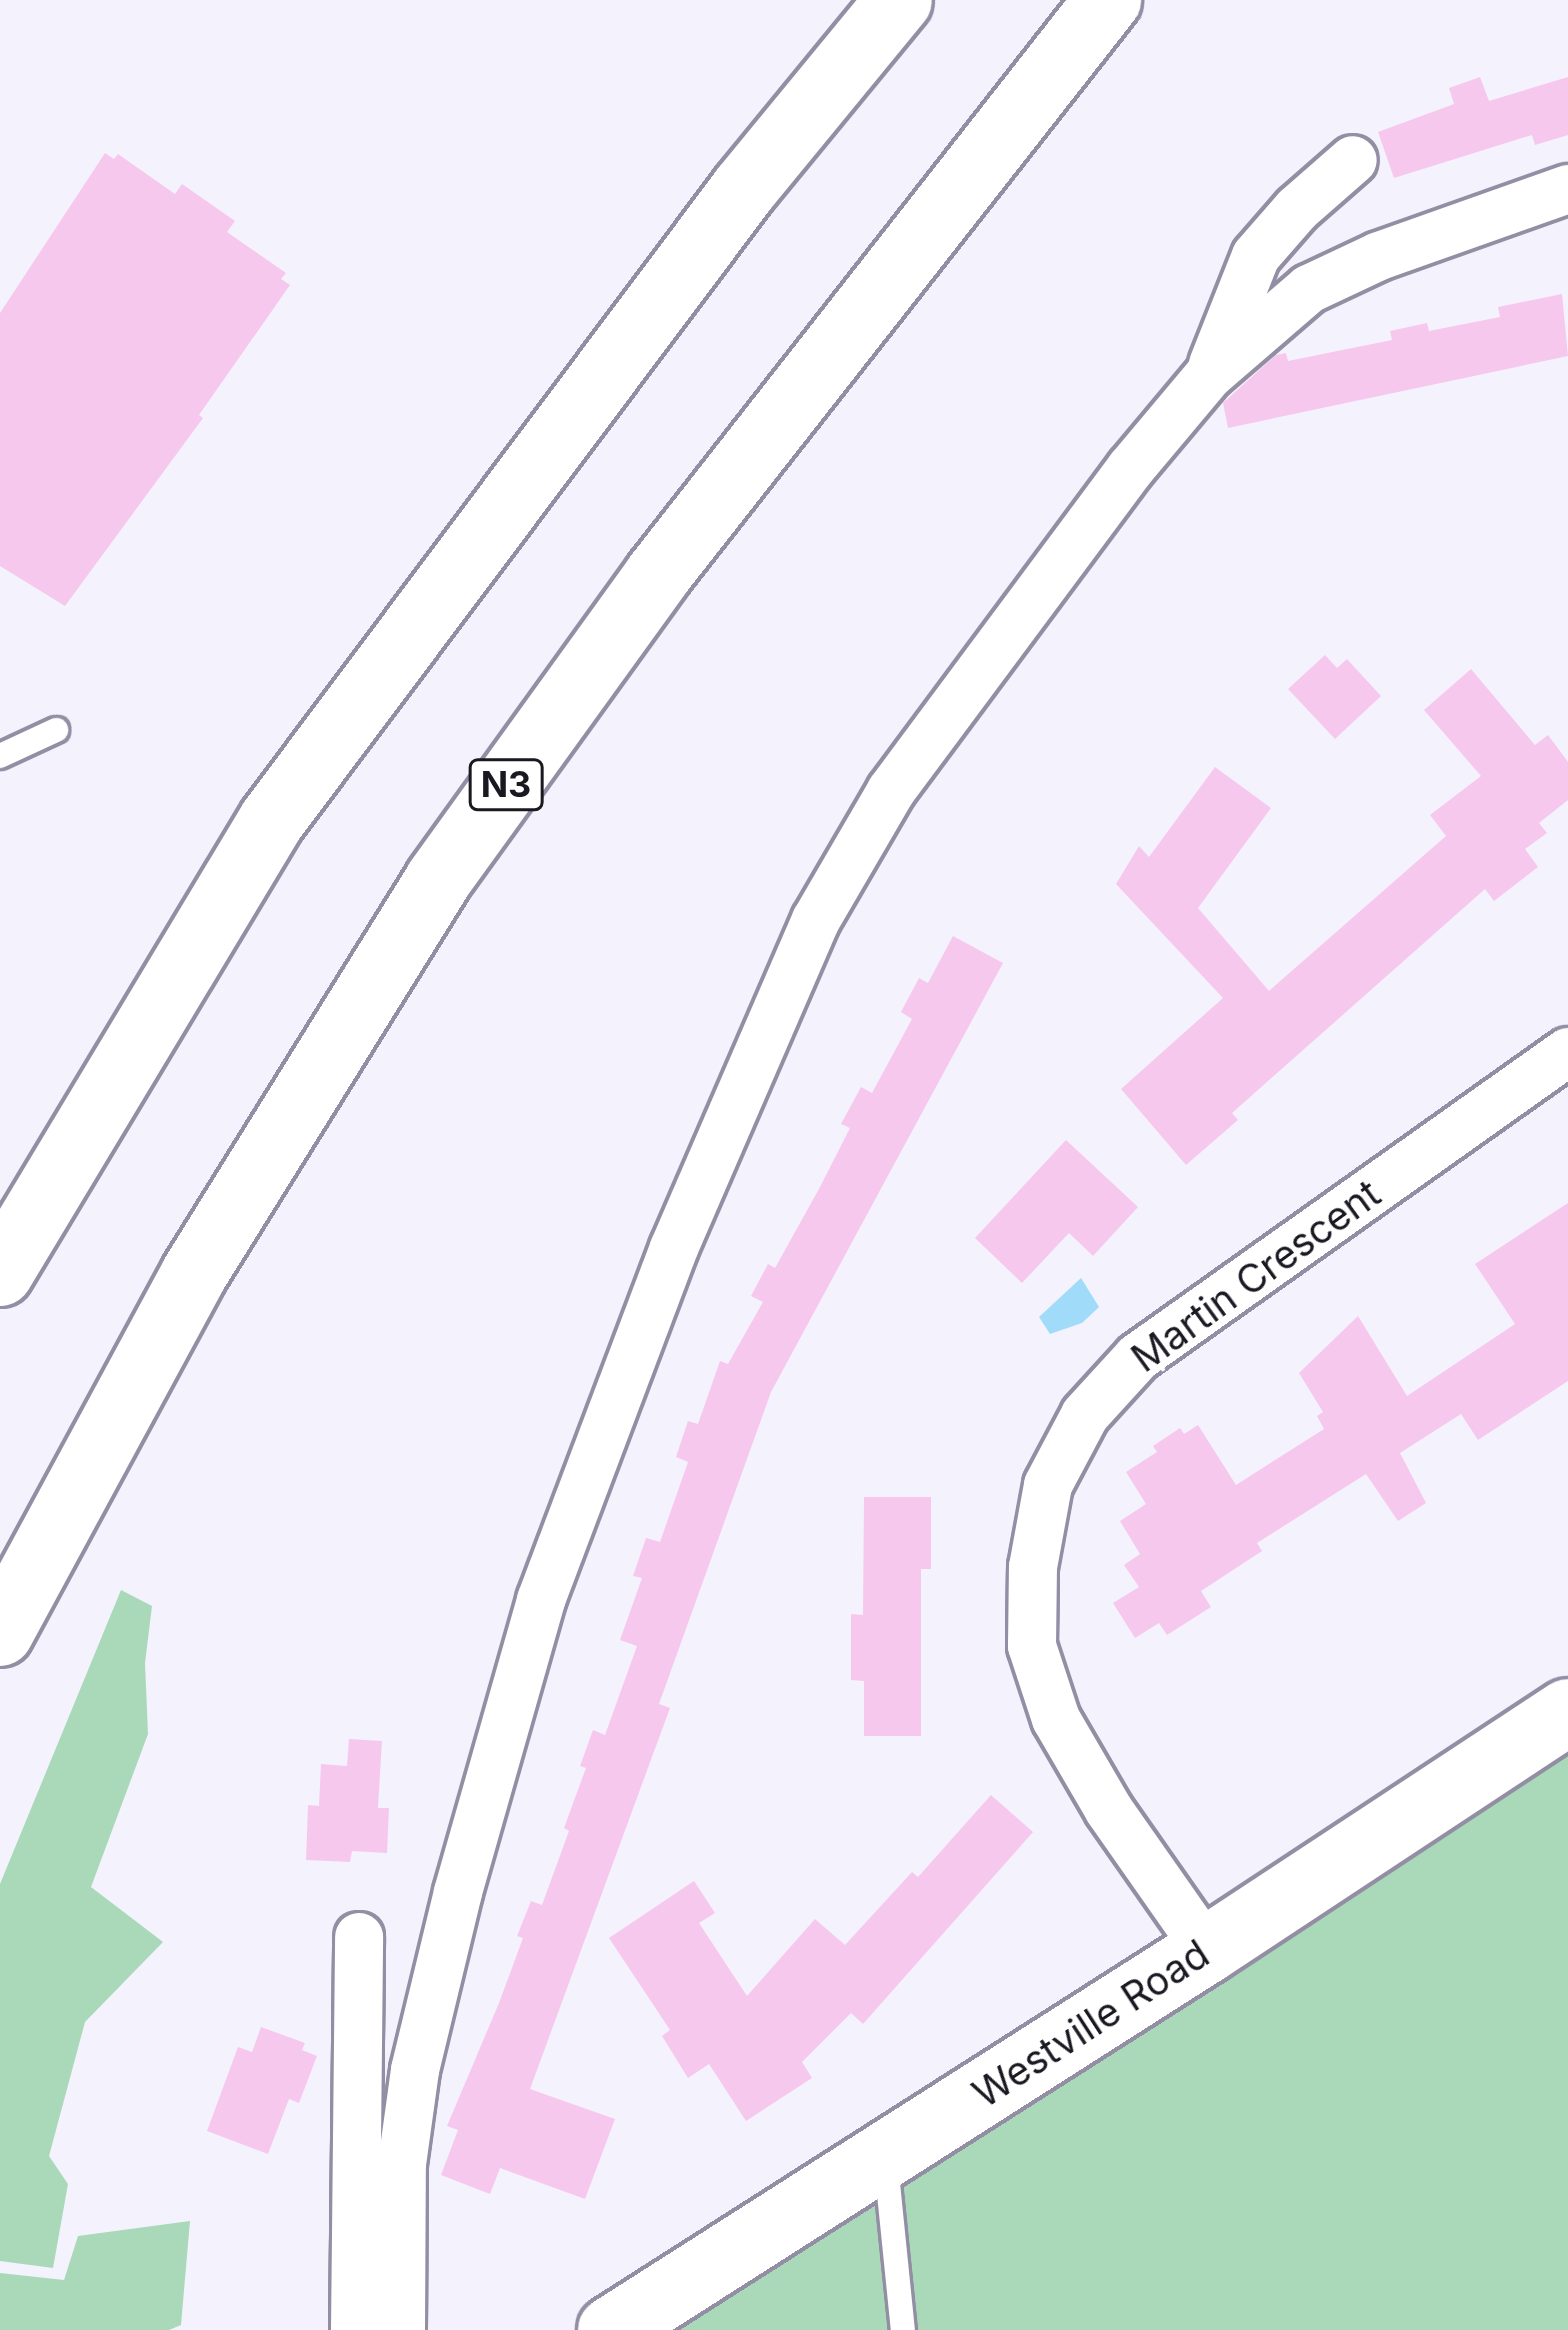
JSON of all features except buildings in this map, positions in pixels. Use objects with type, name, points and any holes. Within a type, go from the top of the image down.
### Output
[{"type":"main road","points":[[0,1273],[272,820],[744,189],[899,0]]},
{"type":"main road","name":"N3","points":[[0,1633],[194,1274],[438,880],[657,576],[1108,0]]},
{"type":"main road","name":"Westville Road","points":[[611,2330],[1207,1951],[1568,1712]]},
{"type":"street","points":[[1209,375],[1256,256],[1297,209],[1353,160]]},
{"type":"street","points":[[401,2330],[402,2164],[416,2070],[458,1892],[542,1600],[674,1248],[816,920],[891,791],[1131,468],[1209,375],[1310,289],[1379,256],[1568,189]]},
{"type":"street","name":"Martin Crescent","points":[[1207,1951],[1109,1810],[1056,1719],[1032,1646],[1034,1567],[1048,1486],[1084,1415],[1138,1357],[1568,1052]]},
{"type":"street","points":[[355,2330],[358,1937]]},
{"type":"lane","points":[[0,756],[56,730]]},
{"type":"lane","points":[[886,2156],[903,2330]]},
{"type":"green space","points":[[121,1590],[152,1606],[145,1663],[148,1734],[91,1887],[163,1942],[85,2022],[49,2156],[68,2184],[53,2268],[0,2261],[0,1884]]},
{"type":"green space","points":[[1568,1730],[1568,2330],[631,2330]]},
{"type":"green space","points":[[190,2221],[181,2325],[169,2330],[0,2330],[0,2273],[64,2280],[78,2236]]},
{"type":"water","points":[[1081,1278],[1099,1307],[1082,1323],[1050,1334],[1039,1317]]}]
